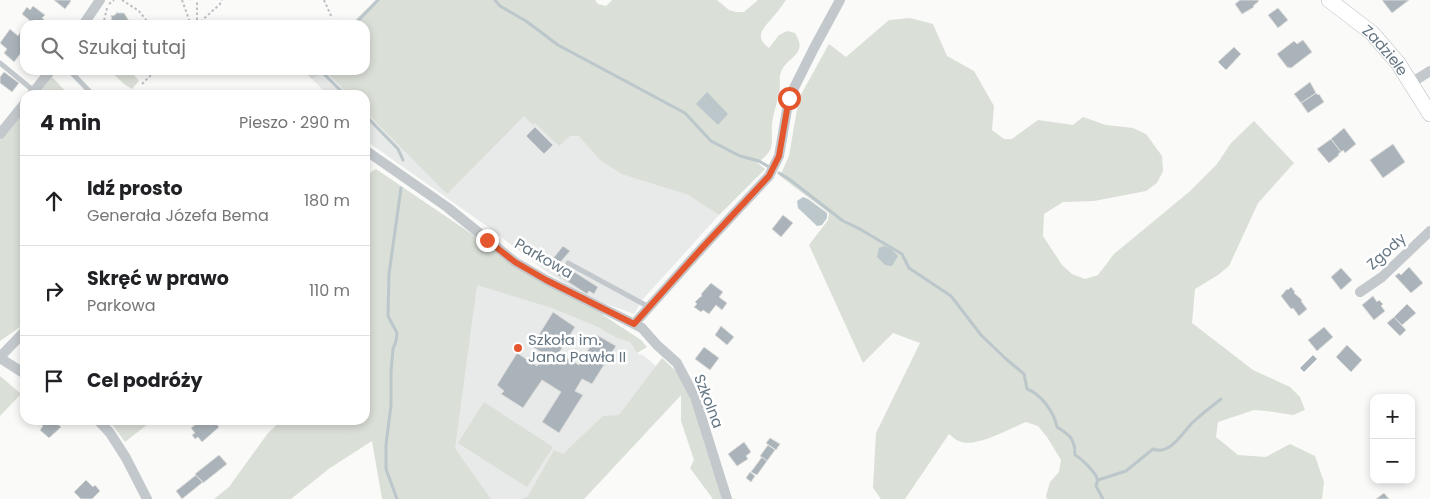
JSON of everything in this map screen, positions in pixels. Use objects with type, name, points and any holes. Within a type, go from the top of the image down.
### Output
[{"type":"street","points":[[86,20],[100,0]]},
{"type":"street","points":[[638,326],[649,307],[769,176],[779,156],[789,98],[840,0]]},
{"type":"street","name":"Zadziele","points":[[1329,0],[1372,33],[1398,63],[1430,114]]},
{"type":"street","points":[[1411,83],[1430,71]]},
{"type":"street","points":[[35,90],[47,75]]},
{"type":"street","points":[[0,134],[20,109]]},
{"type":"street","name":"Parkowa","points":[[370,153],[447,207],[515,262],[546,280],[638,326]]},
{"type":"street","name":"Zgody","points":[[1360,292],[1382,277],[1430,231]]},
{"type":"street","name":"Szkolna","points":[[638,326],[677,363],[695,397],[727,499]]},
{"type":"street","points":[[20,337],[0,357],[20,371]]},
{"type":"street","points":[[103,425],[126,458],[147,499]]},
{"type":"lane","points":[[0,63],[30,90]]},
{"type":"lane","points":[[74,75],[88,90]]},
{"type":"lane","points":[[568,263],[649,307]]},
{"type":"path","points":[[104,20],[108,5],[114,0]]},
{"type":"path","points":[[122,0],[140,11],[146,20]]},
{"type":"path","points":[[182,0],[189,20]]},
{"type":"path","points":[[197,0],[197,20]]},
{"type":"path","points":[[202,20],[222,0]]},
{"type":"path","points":[[324,0],[332,18]]},
{"type":"path","points":[[142,84],[151,75]]},
{"type":"shaded area","points":[[376,0],[595,0],[598,4],[606,6],[612,0],[717,0],[729,10],[744,12],[758,0],[786,0],[764,28],[761,36],[762,40],[769,48],[779,35],[787,31],[795,33],[800,46],[796,55],[780,74],[780,87],[773,120],[771,146],[769,152],[758,163],[765,169],[719,215],[689,195],[622,174],[601,161],[579,136],[570,136],[559,146],[535,123],[533,125],[524,116],[447,194],[370,116],[370,90],[344,90],[330,75],[370,75],[370,20],[355,20]]},
{"type":"shaded area","points":[[910,18],[933,24],[947,56],[974,71],[994,106],[992,130],[1004,139],[1012,139],[1038,120],[1073,125],[1083,117],[1106,125],[1133,128],[1146,134],[1162,156],[1163,171],[1157,183],[1146,191],[1094,201],[1063,202],[1044,214],[1043,236],[1062,265],[1072,274],[1085,279],[1098,275],[1114,254],[1189,192],[1217,164],[1231,143],[1254,121],[1294,163],[1258,203],[1229,266],[1195,289],[1192,323],[1253,370],[1290,387],[1300,397],[1305,410],[1293,415],[1254,410],[1218,422],[1216,437],[1238,455],[1266,457],[1290,444],[1315,456],[1324,482],[1322,499],[1047,499],[1046,496],[1050,482],[1059,472],[1061,460],[1038,426],[1026,422],[992,437],[974,442],[966,443],[959,441],[949,434],[905,499],[881,499],[873,488],[876,433],[920,343],[893,333],[863,363],[809,245],[828,220],[829,213],[780,176],[789,156],[799,98],[829,44],[846,57],[889,20]]},
{"type":"shaded area","points":[[370,71],[765,169],[719,215],[643,299],[634,314],[585,296],[547,272],[488,227],[370,144],[370,90],[323,90],[312,79],[318,75],[370,75]]},
{"type":"shaded area","points":[[114,75],[134,75],[139,81],[132,89]]},
{"type":"shaded area","points":[[308,75],[318,75],[312,79]]},
{"type":"shaded area","points":[[52,77],[64,90],[41,90]]},
{"type":"shaded area","points":[[707,92],[728,114],[718,125],[696,104]]},
{"type":"shaded area","points":[[20,116],[20,327],[0,341],[0,140]]},
{"type":"shaded area","points":[[376,169],[516,264],[602,311],[603,315],[641,340],[647,347],[637,353],[630,342],[617,338],[598,327],[552,308],[477,285],[455,448],[491,499],[382,499],[372,441],[330,468],[291,499],[214,499],[229,487],[268,433],[277,425],[370,425],[370,173]]},
{"type":"shaded area","name":"Szkoła im. Jana Pawła II","points":[[409,196],[617,338],[630,342],[637,353],[656,366],[682,394],[584,499],[491,499],[455,448]]},
{"type":"shaded area","points":[[803,197],[827,213],[827,218],[822,225],[817,226],[798,208],[797,201]]},
{"type":"shaded area","points":[[884,246],[891,249],[898,256],[892,266],[885,265],[877,257],[879,248]]},
{"type":"shaded area","points":[[662,358],[677,372],[688,391],[722,499],[713,499],[690,468],[694,460],[681,421],[681,395],[584,499],[522,499],[528,496],[554,450],[563,454],[603,416],[619,415]]},
{"type":"shaded area","points":[[0,376],[20,395],[0,416]]},
{"type":"shaded area","points":[[484,402],[553,447],[527,487],[458,443]]},
{"type":"shaded area","points":[[113,425],[147,425],[125,442]]},
{"type":"building","points":[[54,0],[70,0],[71,1],[65,9]]},
{"type":"building","points":[[1240,0],[1259,1],[1254,7],[1242,14],[1235,4]]},
{"type":"building","points":[[1382,0],[1409,0],[1392,13]]},
{"type":"building","points":[[33,6],[45,15],[42,18],[44,20],[29,20],[22,14],[27,7],[30,10]]},
{"type":"building","points":[[1278,8],[1288,20],[1278,28],[1268,15]]},
{"type":"building","points":[[117,13],[124,13],[128,20],[112,20],[111,15],[113,16]]},
{"type":"building","points":[[10,29],[18,36],[20,33],[20,54],[14,62],[4,53],[7,49],[0,43]]},
{"type":"building","points":[[1303,40],[1312,52],[1291,68],[1287,67],[1277,54],[1294,41],[1297,44]]},
{"type":"building","points":[[1234,47],[1241,54],[1226,70],[1218,62]]},
{"type":"building","points":[[4,72],[19,83],[12,92],[0,83],[0,77]]},
{"type":"building","points":[[1310,82],[1316,93],[1301,103],[1294,94]]},
{"type":"building","points":[[1316,93],[1319,94],[1324,102],[1308,113],[1301,103]]},
{"type":"building","points":[[535,127],[553,145],[544,154],[526,136]]},
{"type":"building","points":[[1344,128],[1356,144],[1345,153],[1343,150],[1341,152],[1331,139]]},
{"type":"building","points":[[1331,139],[1341,152],[1329,163],[1317,149]]},
{"type":"building","points":[[1393,144],[1405,162],[1383,178],[1370,160]]},
{"type":"building","points":[[783,215],[793,223],[781,237],[772,229]]},
{"type":"building","points":[[563,246],[570,251],[558,265],[551,261]]},
{"type":"building","points":[[560,263],[598,287],[594,294],[589,291],[587,294],[554,273]]},
{"type":"building","points":[[1409,267],[1423,283],[1411,293],[1395,276],[1399,273],[1401,275]]},
{"type":"building","points":[[1341,268],[1352,280],[1341,290],[1331,277]]},
{"type":"building","points":[[711,283],[723,292],[719,297],[727,303],[722,310],[716,305],[709,314],[703,310],[701,312],[694,307],[697,304],[695,302]]},
{"type":"building","points":[[1291,287],[1307,309],[1299,316],[1281,296]]},
{"type":"building","points":[[1373,296],[1377,302],[1379,300],[1383,304],[1381,306],[1385,311],[1374,320],[1362,305]]},
{"type":"building","points":[[1407,304],[1416,313],[1402,325],[1394,317]]},
{"type":"building","points":[[553,312],[575,327],[559,353],[579,365],[597,335],[616,346],[592,384],[582,379],[575,391],[583,395],[559,433],[542,422],[561,392],[542,380],[523,408],[501,394],[504,391],[497,385],[517,353],[537,366],[545,355],[532,346]]},
{"type":"building","points":[[1394,317],[1406,330],[1400,336],[1387,323]]},
{"type":"building","points":[[721,326],[734,337],[727,345],[715,335]]},
{"type":"building","points":[[1324,327],[1333,337],[1317,351],[1308,340]]},
{"type":"building","points":[[1347,345],[1362,360],[1351,372],[1336,357]]},
{"type":"building","points":[[704,347],[719,358],[710,370],[695,359]]},
{"type":"building","points":[[1313,355],[1317,359],[1304,372],[1300,368]]},
{"type":"building","points":[[59,425],[61,427],[49,438],[40,430],[43,426]]},
{"type":"building","points":[[195,425],[217,425],[219,427],[202,442],[198,437],[195,439],[192,435],[195,433],[191,428]]},
{"type":"building","points":[[770,438],[780,444],[776,450],[766,443]]},
{"type":"building","points":[[744,442],[751,452],[746,456],[748,459],[737,466],[728,454]]},
{"type":"building","points":[[768,445],[775,450],[767,461],[760,456]]},
{"type":"building","points":[[219,455],[227,464],[203,483],[195,474]]},
{"type":"building","points":[[762,457],[767,461],[757,475],[751,472]]},
{"type":"building","points":[[750,472],[755,476],[751,482],[746,478]]},
{"type":"building","points":[[196,475],[203,482],[182,499],[176,491]]},
{"type":"building","points":[[86,480],[93,487],[95,485],[100,491],[92,499],[81,499],[74,492]]},
{"type":"building","points":[[1384,493],[1389,499],[1376,499]]},
{"type":"waterway","points":[[359,20],[378,0]]},
{"type":"waterway","points":[[495,0],[500,6],[526,21],[558,45],[685,113],[711,141],[740,156],[759,161],[769,167]]},
{"type":"waterway","points":[[325,75],[340,90]]},
{"type":"waterway","points":[[370,120],[398,149],[403,160]]},
{"type":"waterway","points":[[779,173],[843,221],[902,254],[909,268],[951,296],[981,335],[1024,374],[1027,389],[1042,399],[1053,415],[1057,427],[1073,441],[1075,455],[1088,465],[1096,475],[1096,486],[1103,499]]},
{"type":"waterway","points":[[397,499],[386,469],[386,445],[391,405],[393,349],[397,333],[388,316],[389,274],[401,188]]},
{"type":"waterway","points":[[1098,480],[1126,471],[1153,449],[1165,449],[1170,446],[1176,442],[1193,422],[1221,399]]},
{"type":"place","name":"Szkoła im. Jana Pawła II","points":[[518,348]]},
{"type":"route","points":[[487,240],[515,262],[546,280],[634,324],[769,176],[779,156],[789,98]]}]
